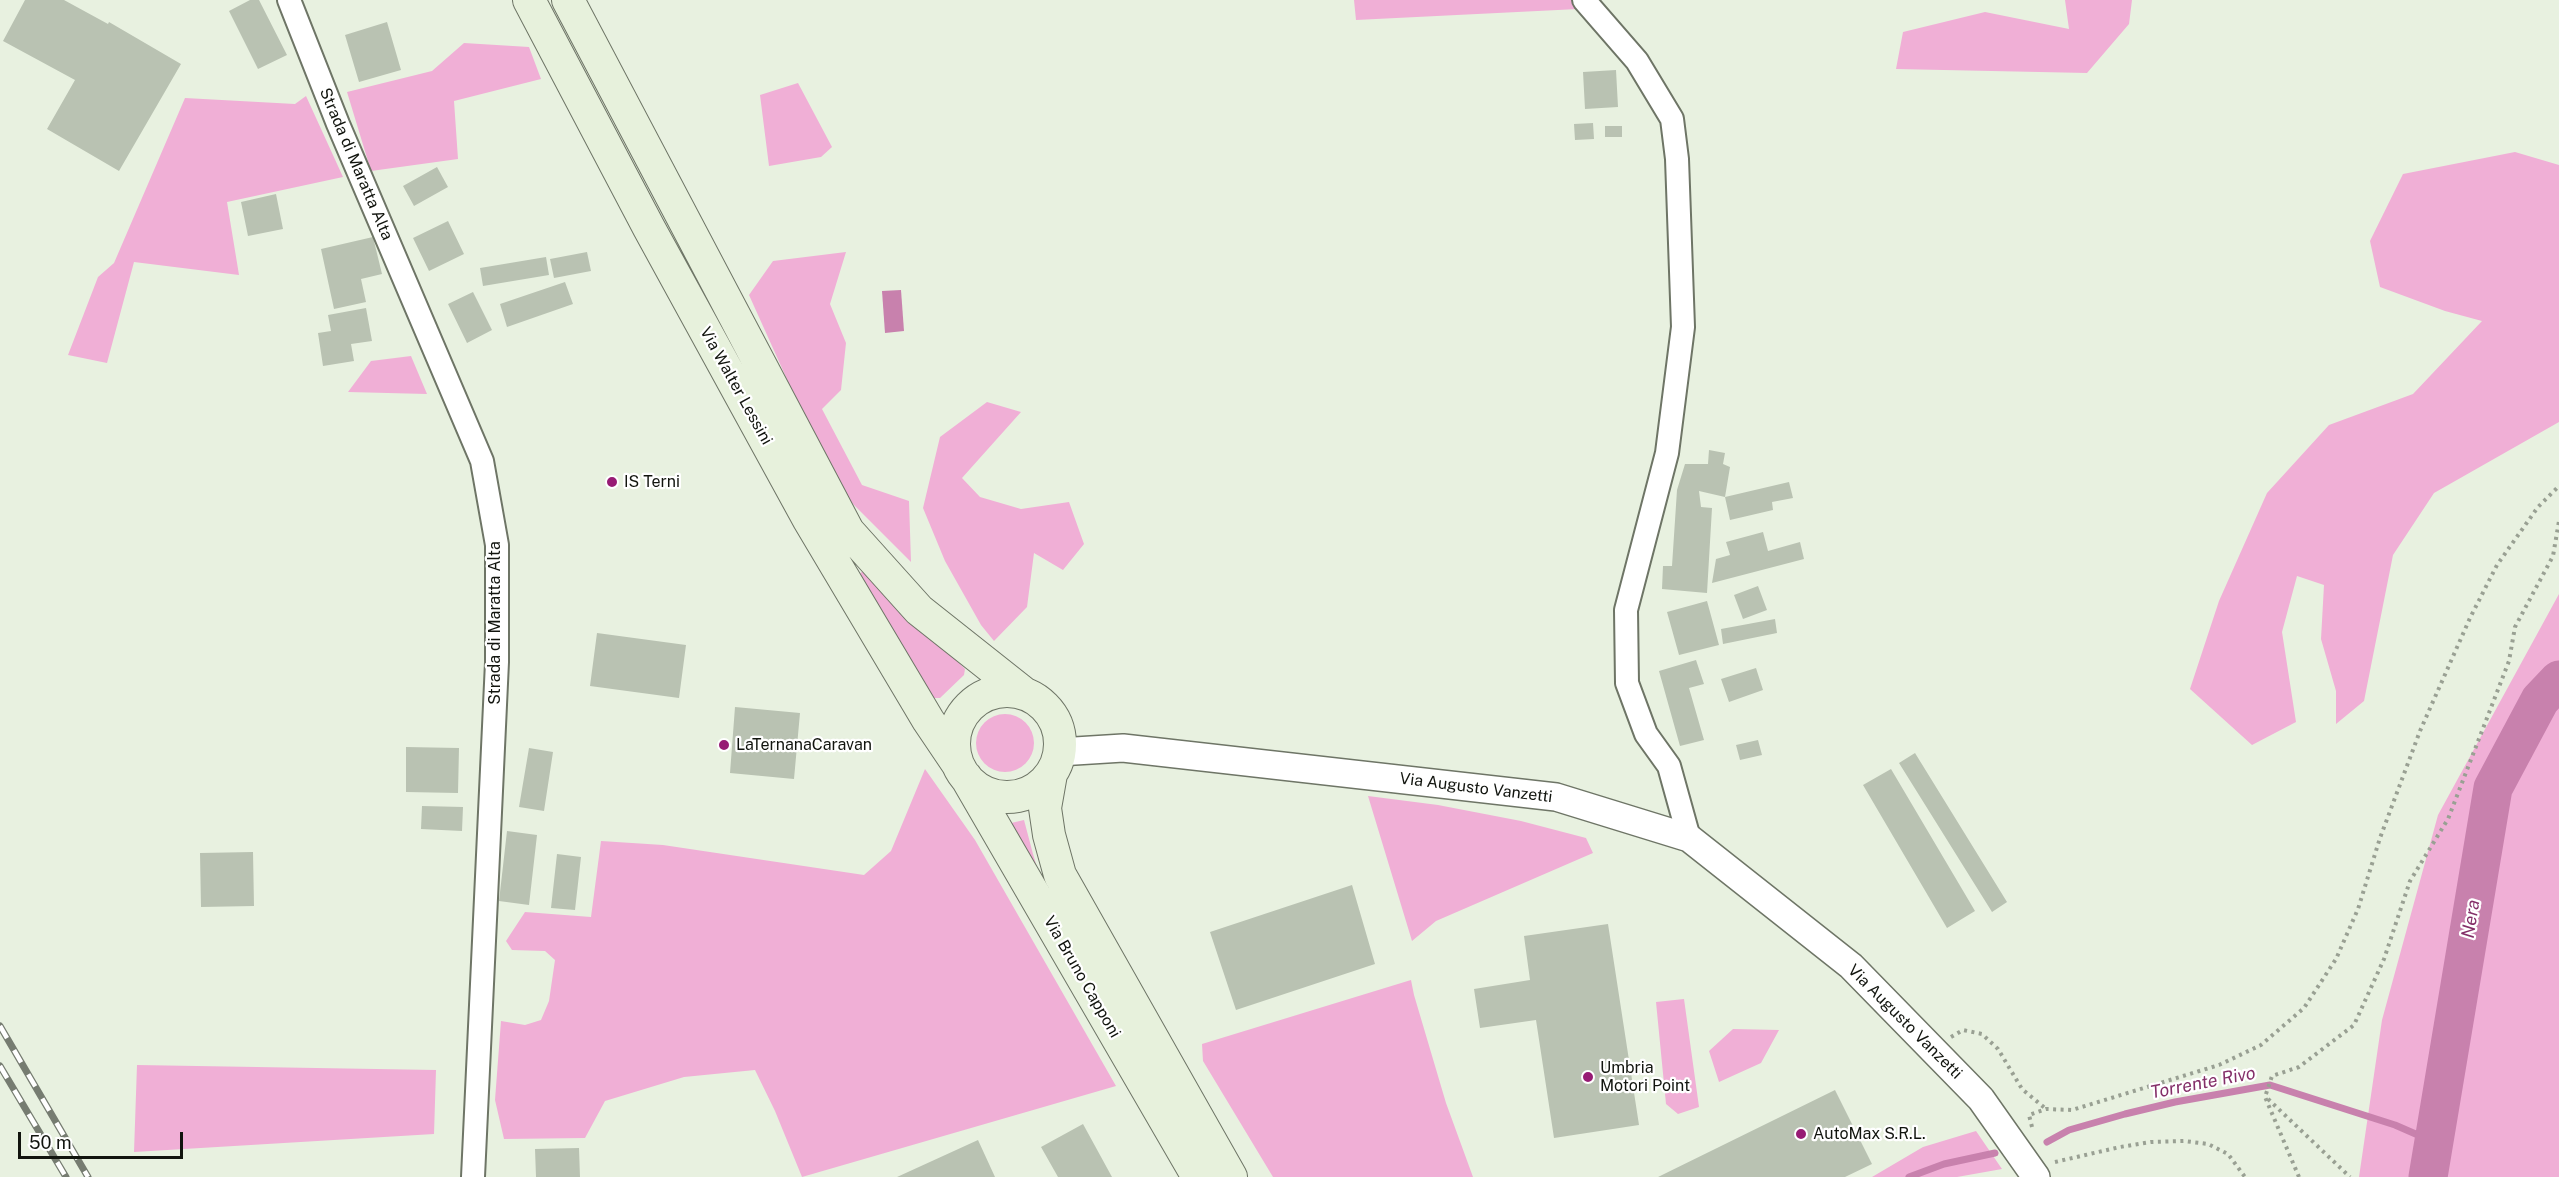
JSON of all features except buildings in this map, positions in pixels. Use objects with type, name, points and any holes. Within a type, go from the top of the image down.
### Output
[{"type":"main road","name":"Via Walter Lessini","points":[[529,0],[649,228],[809,520],[928,720],[961,770]]},
{"type":"main road","name":"Via Walter Lessini","points":[[568,0],[848,531],[919,610],[1025,694]]},
{"type":"main road","points":[[1007,691],[1025,694],[1040,703],[1052,717],[1059,734],[1055,763],[1040,786],[1025,794],[1009,797],[985,792],[961,770],[954,746],[956,729],[963,713],[975,701],[991,694],[1007,691]]},
{"type":"main road","name":"Via Bruno Capponi","points":[[1055,763],[1045,808],[1049,835],[1060,875],[1231,1177]]},
{"type":"main road","name":"Via Bruno Capponi","points":[[961,770],[1198,1177]]},
{"type":"street","name":"Strada di Maratta Alta","points":[[289,0],[343,135],[482,461],[497,545],[497,662],[473,1177]]},
{"type":"street","points":[[1584,0],[1636,61],[1672,119],[1677,159],[1683,327],[1667,453],[1626,610],[1627,683],[1646,734],[1669,766],[1689,838]]},
{"type":"street","name":"Via Augusto Vanzetti","points":[[1055,763],[1123,748],[1556,797],[1689,838],[1851,966],[1981,1099],[2043,1167]]},
{"type":"path","points":[[2032,1129],[2030,1115],[2046,1109],[2072,1110],[2219,1065],[2261,1046],[2304,1008],[2336,959],[2358,909],[2380,838],[2420,731],[2470,618],[2498,565],[2538,507],[2559,486]]},
{"type":"path","points":[[2299,1177],[2265,1097],[2272,1076],[2299,1067],[2354,1025],[2384,959],[2410,881],[2448,819],[2509,661],[2515,627],[2553,556],[2559,521]]},
{"type":"path","points":[[1949,1038],[1963,1030],[1982,1034],[1998,1049],[2022,1089],[2046,1109]]},
{"type":"path","points":[[2265,1097],[2350,1177]]},
{"type":"path","points":[[2043,1167],[2057,1161],[2120,1147],[2151,1142],[2184,1141],[2208,1144],[2228,1154],[2245,1177]]},
{"type":"shaded area","points":[[1354,0],[1572,0],[1578,9],[1356,20]]},
{"type":"shaded area","points":[[2065,0],[2132,0],[2129,24],[2087,73],[1896,69],[1903,32],[1985,12],[2069,29]]},
{"type":"shaded area","points":[[464,43],[529,47],[541,79],[454,101],[458,159],[371,171],[347,92],[432,71]]},
{"type":"shaded area","points":[[798,83],[832,147],[821,157],[769,166],[760,95]]},
{"type":"shaded area","points":[[306,96],[343,177],[227,202],[239,275],[134,262],[107,363],[68,355],[98,277],[114,263],[185,98],[295,104]]},
{"type":"shaded area","points":[[2515,152],[2559,165],[2559,422],[2434,493],[2393,555],[2364,701],[2336,724],[2336,691],[2321,639],[2324,585],[2297,576],[2282,632],[2296,722],[2252,745],[2190,689],[2219,601],[2267,493],[2329,425],[2413,394],[2482,321],[2445,311],[2380,287],[2370,241],[2403,174]]},
{"type":"shaded area","points":[[846,252],[830,304],[846,343],[841,390],[822,409],[862,485],[909,501],[911,562],[850,501],[790,386],[749,295],[773,261]]},
{"type":"shaded area","points":[[901,290],[904,331],[885,333],[882,291]]},
{"type":"shaded area","points":[[411,356],[427,394],[348,392],[371,361]]},
{"type":"shaded area","points":[[987,402],[1021,412],[962,478],[980,497],[1021,509],[1069,502],[1084,544],[1063,570],[1034,553],[1027,607],[994,641],[981,625],[945,561],[923,508],[940,437]]},
{"type":"shaded area","points":[[866,567],[965,669],[964,675],[940,698],[931,698],[859,575]]},
{"type":"shaded area","points":[[2559,594],[2559,1177],[2359,1177],[2382,1020],[2438,815]]},
{"type":"shaded area","points":[[999,714],[1011,714],[1026,722],[1034,737],[1034,749],[1026,764],[1011,772],[999,772],[984,764],[976,749],[976,737],[984,722]]},
{"type":"shaded area","points":[[925,769],[975,840],[1116,1086],[802,1177],[775,1111],[755,1070],[684,1077],[605,1101],[585,1138],[504,1139],[495,1100],[501,1021],[525,1025],[541,1020],[549,1001],[555,960],[545,951],[512,950],[506,941],[525,912],[591,917],[601,841],[663,845],[864,875],[891,851]]},
{"type":"shaded area","points":[[1368,796],[1438,805],[1521,821],[1586,838],[1593,853],[1436,921],[1412,941]]},
{"type":"shaded area","points":[[1024,820],[1033,854],[1039,874],[1007,824]]},
{"type":"shaded area","points":[[1411,980],[1446,1103],[1473,1177],[1273,1177],[1203,1061],[1202,1044]]},
{"type":"shaded area","points":[[1684,999],[1699,1107],[1678,1114],[1666,1104],[1656,1002]]},
{"type":"shaded area","points":[[1733,1029],[1779,1030],[1761,1063],[1719,1082],[1709,1051]]},
{"type":"shaded area","points":[[137,1065],[436,1070],[434,1134],[134,1152]]},
{"type":"shaded area","points":[[1976,1131],[2002,1169],[1957,1177],[1872,1177],[1923,1147]]},
{"type":"waterway","name":"Nera","points":[[2428,1177],[2493,788],[2540,700],[2559,680]]},
{"type":"waterway","name":"Torrente Rivo","points":[[2047,1142],[2069,1130],[2125,1114],[2175,1102],[2270,1085],[2395,1125],[2434,1142]]},
{"type":"waterway","name":"Torrente Rivo","points":[[1909,1177],[1944,1164],[1995,1153]]},
{"type":"railway","points":[[0,1026],[88,1177]]},
{"type":"railway","points":[[0,1066],[66,1177]]},
{"type":"place","name":"IS Terni","points":[[612,482]]},
{"type":"place","name":"LaTernanaCaravan","points":[[724,745]]},
{"type":"place","name":"Umbria Motori Point","points":[[1588,1077]]},
{"type":"place","name":"AutoMax S.R.L.","points":[[1801,1134]]}]
